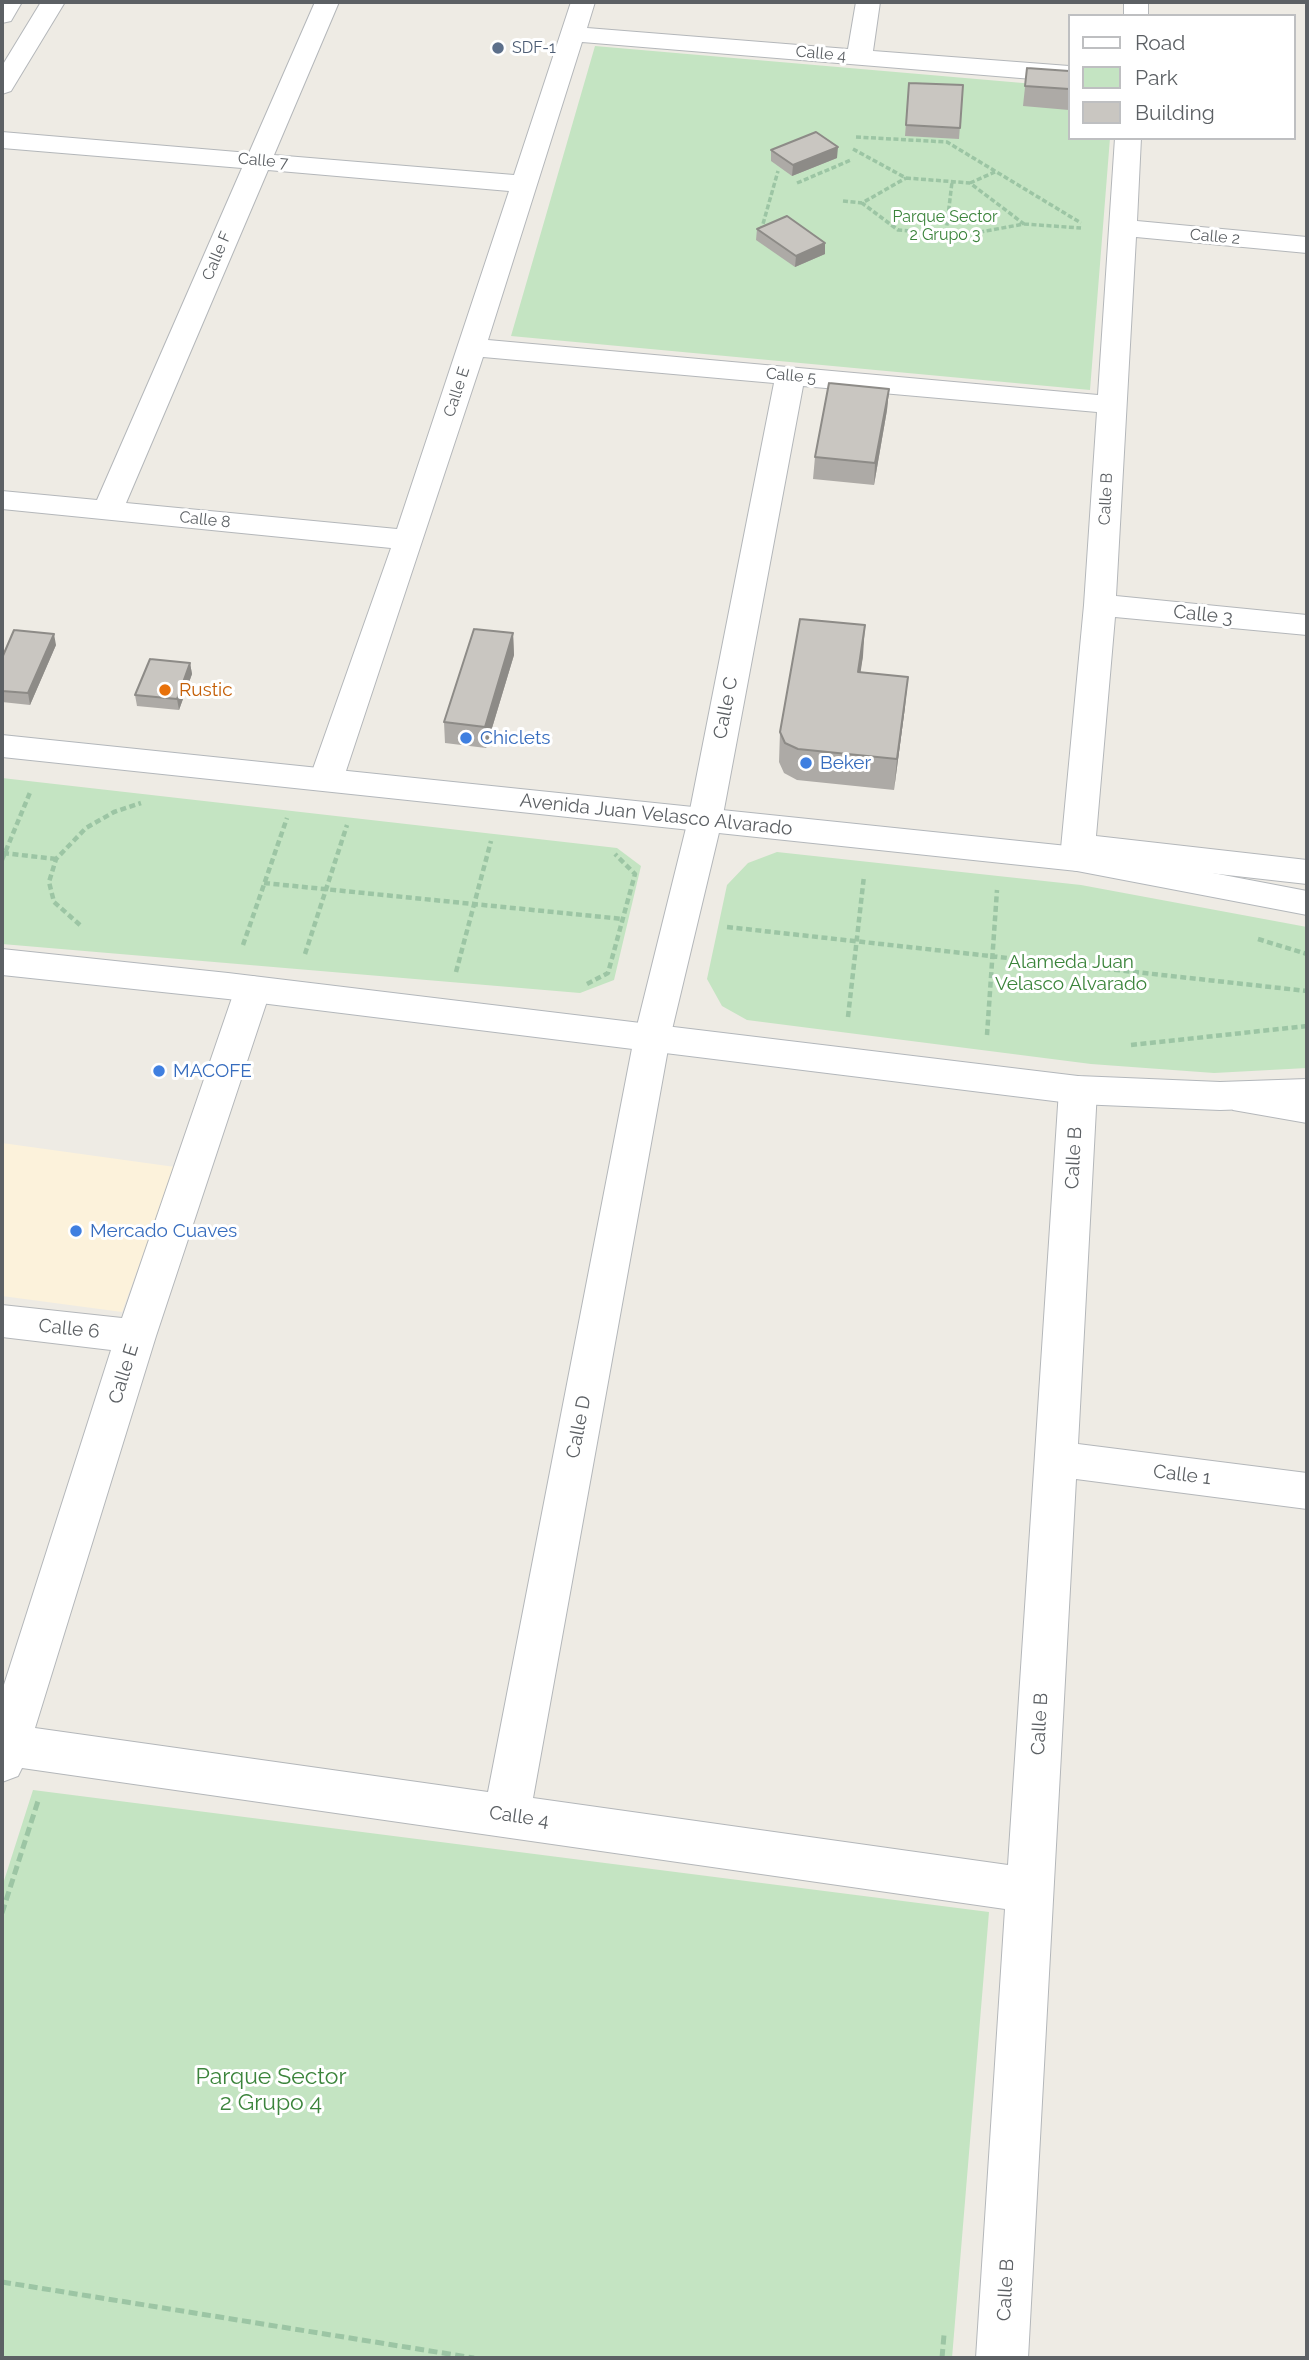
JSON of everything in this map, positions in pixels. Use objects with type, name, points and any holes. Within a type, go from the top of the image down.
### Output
[{"type":"street","points":[[2,16],[10,2]]},
{"type":"street","points":[[2,86],[53,2]]},
{"type":"street","name":"Calle F","points":[[107,511],[327,2]]},
{"type":"street","name":"Calle E","points":[[314,779],[409,540],[583,2]]},
{"type":"street","points":[[859,57],[868,2]]},
{"type":"street","name":"Calle 4","points":[[573,34],[1068,74]]},
{"type":"street","name":"Calle 7","points":[[2,140],[524,184]]},
{"type":"street","name":"Calle B","points":[[1078,853],[1100,605],[1128,140]]},
{"type":"street","name":"Calle 2","points":[[1123,228],[1307,245]]},
{"type":"street","name":"Calle 5","points":[[471,347],[1111,405]]},
{"type":"street","name":"Calle C","points":[[652,1038],[705,820],[790,376]]},
{"type":"street","name":"Calle 8","points":[[2,500],[409,540]]},
{"type":"street","name":"Calle 3","points":[[1100,605],[1307,625]]},
{"type":"street","name":"Avenida Juan Velasco Alvarado","points":[[2,746],[1000,851],[1078,853],[1307,872]]},
{"type":"street","name":"Avenida Juan Velasco Alvarado","points":[[1078,853],[1307,903]]},
{"type":"street","points":[[2,962],[253,970],[652,1038],[1078,1090],[1220,1096],[1307,1093]]},
{"type":"street","name":"Calle E","points":[[4,1753],[253,970]]},
{"type":"street","name":"Calle D","points":[[507,1815],[652,1038]]},
{"type":"street","name":"Calle B","points":[[1002,2358],[1078,1090]]},
{"type":"street","points":[[1220,1096],[1307,1109]]},
{"type":"street","name":"Calle 6","points":[[2,1321],[136,1336]]},
{"type":"street","name":"Calle 1","points":[[1056,1459],[1307,1491]]},
{"type":"street","name":"Calle 4","points":[[4,1753],[507,1815],[1030,1890]]},
{"type":"path","points":[[843,201],[862,203],[898,230],[964,235],[1024,224],[1090,229],[947,142],[856,137]]},
{"type":"path","points":[[853,149],[906,178],[970,183],[996,172]]},
{"type":"path","points":[[797,183],[851,160]]},
{"type":"path","points":[[761,231],[778,171]]},
{"type":"path","points":[[862,203],[906,178]]},
{"type":"path","points":[[946,234],[952,182]]},
{"type":"path","points":[[970,183],[1024,224]]},
{"type":"path","points":[[253,970],[241,950],[287,818],[314,779]]},
{"type":"path","points":[[21,788],[44,790]]},
{"type":"path","points":[[2,860],[31,789]]},
{"type":"path","points":[[89,931],[54,902],[49,882],[56,859],[86,828],[114,812],[145,802],[132,800]]},
{"type":"path","points":[[274,817],[299,820]]},
{"type":"path","points":[[335,824],[360,827]]},
{"type":"path","points":[[317,959],[303,957],[347,825]]},
{"type":"path","points":[[842,1062],[868,837]]},
{"type":"path","points":[[478,839],[504,842]]},
{"type":"path","points":[[468,977],[455,976],[491,841]]},
{"type":"path","points":[[984,1079],[1000,851]]},
{"type":"path","points":[[579,988],[608,973],[635,874],[617,854],[605,852]]},
{"type":"path","points":[[3,853],[56,859]]},
{"type":"path","points":[[264,883],[622,919]]},
{"type":"path","points":[[726,927],[1307,991]]},
{"type":"path","points":[[1122,1046],[1307,1026]]},
{"type":"path","points":[[2,1913],[38,1799],[52,1801]]},
{"type":"path","points":[[2,2282],[474,2358]]},
{"type":"path","points":[[942,2358],[944,2331]]},
{"type":"shaded area","name":"Mercado Cuaves","points":[[2,1143],[175,1167],[122,1312],[2,1296]]},
{"type":"green space","name":"Parque Sector 2 Grupo 3","points":[[595,46],[1068,87],[1068,140],[1110,140],[1090,390],[511,336]]},
{"type":"green space","points":[[2,778],[617,848],[641,866],[614,980],[580,993],[2,944]]},
{"type":"green space","name":"Alameda Juan Velasco Alvarado","points":[[777,852],[1081,885],[1307,927],[1307,1068],[1214,1073],[1091,1064],[747,1020],[722,1006],[707,979],[727,885],[748,863]]},
{"type":"green space","name":"Parque Sector 2 Grupo 4","points":[[33,1790],[989,1912],[952,2358],[2,2358],[2,1887]]},
{"type":"building","points":[[1027,68],[1068,71],[1068,89],[1025,86]]},
{"type":"building","points":[[909,83],[963,85],[960,128],[906,125]]},
{"type":"building","points":[[816,132],[838,147],[793,165],[771,150]]},
{"type":"building","points":[[787,216],[825,243],[796,256],[757,229]]},
{"type":"building","points":[[829,383],[889,389],[875,463],[815,457]]},
{"type":"building","points":[[800,619],[865,625],[858,672],[908,677],[897,759],[798,749],[785,743],[780,732]]},
{"type":"building","points":[[474,629],[513,633],[485,727],[444,722]]},
{"type":"building","points":[[14,630],[54,634],[28,693],[2,691],[2,658]]},
{"type":"building","points":[[150,659],[190,663],[177,699],[135,695]]},
{"type":"place","name":"SDF-1","points":[[498,48]]},
{"type":"place","name":"Rustic","points":[[165,690]]},
{"type":"place","name":"Chiclets","points":[[466,738]]},
{"type":"place","name":"Beker","points":[[806,763]]},
{"type":"place","name":"MACOFE","points":[[159,1071]]},
{"type":"place","name":"Mercado Cuaves","points":[[76,1231]]}]
